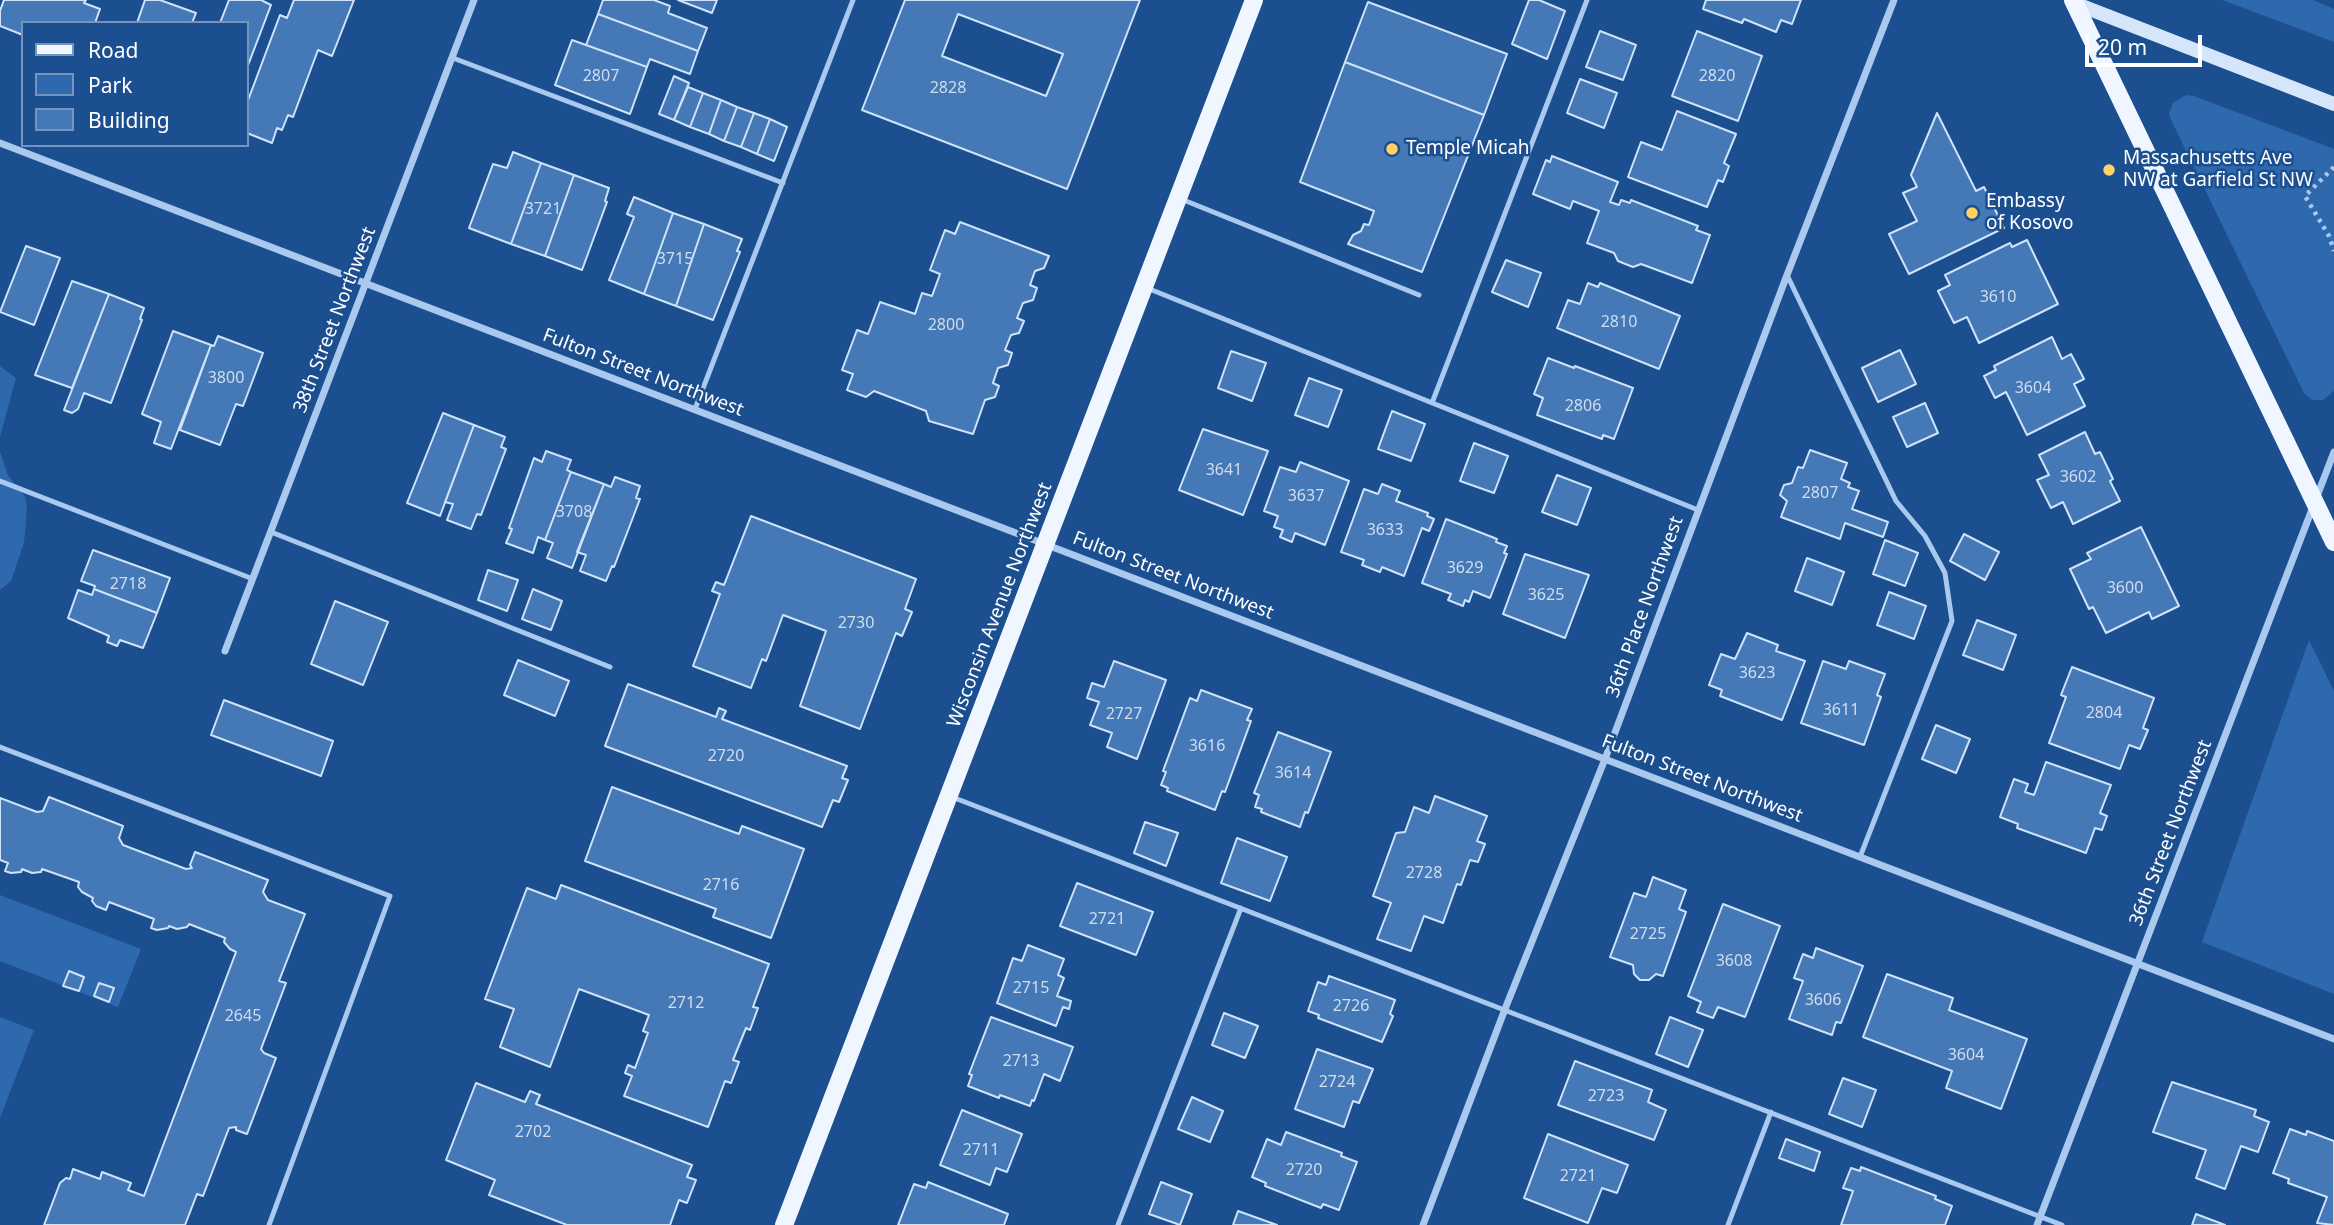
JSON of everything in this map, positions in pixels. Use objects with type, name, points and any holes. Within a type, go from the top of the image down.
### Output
[{"type":"main road","name":"Wisconsin Avenue Northwest","points":[[784,1225],[1254,0]]},
{"type":"main road","points":[[2071,1],[2334,104]]},
{"type":"main road","points":[[2071,1],[2334,542]]},
{"type":"street","name":"38th Street Northwest","points":[[225,651],[474,0]]},
{"type":"street","name":"36th Place Northwest","points":[[1423,1225],[1505,1009],[1605,759],[1787,275],[1894,0]]},
{"type":"street","name":"Fulton Street Northwest","points":[[0,143],[2334,1039]]},
{"type":"street","name":"36th Street Northwest","points":[[2037,1225],[2334,452]]},
{"type":"lane","points":[[695,409],[853,0]]},
{"type":"lane","points":[[1432,403],[1587,0]]},
{"type":"lane","points":[[453,58],[783,183]]},
{"type":"lane","points":[[1178,198],[1419,295]]},
{"type":"lane","points":[[1787,275],[1896,501],[1925,536],[1945,573],[1952,621],[1860,857]]},
{"type":"lane","points":[[1144,287],[1698,510]]},
{"type":"lane","points":[[0,481],[253,579]]},
{"type":"lane","points":[[271,532],[611,667]]},
{"type":"lane","points":[[0,747],[390,896],[269,1225]]},
{"type":"lane","points":[[950,796],[2062,1225]]},
{"type":"lane","points":[[1118,1225],[1241,908]]},
{"type":"lane","points":[[1728,1225],[1770,1112]]},
{"type":"path","points":[[2334,167],[2305,196],[2329,236],[2334,251]]},
{"type":"green space","points":[[2222,0],[2313,0],[2334,9],[2334,42]]},
{"type":"green space","points":[[2186,95],[2334,149],[2334,391],[2323,400],[2312,400],[2304,393],[2172,122],[2169,114],[2173,103]]},
{"type":"green space","points":[[0,366],[16,378],[0,437]]},
{"type":"green space","points":[[0,452],[8,475],[25,497],[27,509],[24,543],[11,581],[0,590]]},
{"type":"green space","points":[[2309,640],[2334,691],[2334,994],[2202,942]]},
{"type":"green space","points":[[0,895],[141,949],[118,1007],[0,961]]},
{"type":"green space","points":[[0,1017],[34,1030],[0,1118]]},
{"type":"building","points":[[4,0],[86,0],[84,3],[100,9],[96,21],[21,21],[21,34],[0,26],[0,11]]},
{"type":"building","points":[[145,0],[160,0],[196,13],[193,21],[138,21]]},
{"type":"building","points":[[229,0],[261,0],[271,5],[248,65],[248,21],[221,21]]},
{"type":"building","points":[[294,0],[354,0],[332,56],[318,50],[293,117],[288,115],[282,130],[277,128],[272,143],[248,133],[248,100],[280,15],[287,18]]},
{"type":"building","points":[[603,0],[654,0],[670,6],[668,13],[707,28],[698,51],[598,14]]},
{"type":"building","points":[[678,0],[717,0],[712,13]]},
{"type":"building","points":[[905,0],[1140,0],[1067,189],[862,110]],"holes":[[[958,14],[1063,54],[1046,96],[942,56]]]},
{"type":"building","points":[[1529,0],[1539,0],[1565,11],[1547,59],[1512,44]]},
{"type":"building","points":[[1706,0],[1801,0],[1792,24],[1781,20],[1776,32],[1744,19],[1742,23],[1703,9]]},
{"type":"building","points":[[1368,2],[1507,54],[1484,115],[1345,62]]},
{"type":"building","points":[[598,14],[698,51],[690,74],[650,59],[647,67],[586,45]]},
{"type":"building","points":[[1600,31],[1636,45],[1623,80],[1586,67]]},
{"type":"building","points":[[1697,31],[1762,56],[1738,121],[1672,96]]},
{"type":"building","points":[[572,40],[647,67],[630,114],[555,85]]},
{"type":"building","name":"Temple Micah","points":[[1345,62],[1484,115],[1422,272],[1348,244],[1364,224],[1369,225],[1374,211],[1300,182]]},
{"type":"building","points":[[674,76],[689,83],[674,120],[659,114]]},
{"type":"building","points":[[1580,79],[1617,93],[1604,128],[1567,113]]},
{"type":"building","points":[[688,87],[703,93],[690,127],[674,120]]},
{"type":"building","points":[[703,93],[721,100],[709,134],[690,127]]},
{"type":"building","points":[[721,100],[737,107],[724,141],[709,134]]},
{"type":"building","points":[[737,107],[754,113],[741,147],[724,141]]},
{"type":"building","points":[[1677,111],[1736,134],[1724,163],[1729,166],[1723,182],[1718,180],[1707,207],[1628,177],[1641,142],[1662,150]]},
{"type":"building","points":[[754,113],[770,119],[757,154],[741,147]]},
{"type":"building","points":[[1937,113],[1976,191],[1984,187],[2004,228],[1909,274],[1889,234],[1917,221],[1903,193],[1917,187],[1911,175]]},
{"type":"building","points":[[770,119],[787,127],[774,161],[757,154]]},
{"type":"building","points":[[513,152],[541,163],[511,244],[469,228],[493,164],[507,168]]},
{"type":"building","points":[[1552,156],[1618,182],[1610,202],[1619,205],[1621,200],[1630,203],[1631,200],[1698,226],[1696,230],[1710,235],[1692,283],[1641,264],[1633,267],[1618,261],[1614,253],[1587,243],[1599,211],[1573,201],[1570,209],[1533,194],[1546,160],[1550,162]]},
{"type":"building","points":[[541,163],[574,175],[545,256],[511,244]]},
{"type":"building","points":[[574,175],[609,188],[605,201],[607,202],[582,270],[545,256]]},
{"type":"building","points":[[634,197],[673,213],[644,294],[609,280],[634,217],[627,214]]},
{"type":"building","points":[[673,213],[704,224],[676,306],[644,294]]},
{"type":"building","points":[[960,222],[1049,256],[1044,268],[1035,271],[1030,285],[1037,288],[1033,300],[1023,303],[1017,318],[1024,321],[1019,333],[1011,335],[1005,350],[1012,353],[1008,365],[998,368],[993,383],[999,386],[995,397],[985,400],[973,434],[929,421],[926,411],[874,391],[866,397],[847,390],[853,374],[842,370],[857,330],[868,334],[880,302],[915,314],[922,293],[932,296],[940,274],[930,270],[945,230],[955,234]]},
{"type":"building","points":[[704,224],[742,239],[737,251],[740,252],[713,320],[676,306]]},
{"type":"building","points":[[2027,240],[2058,304],[1979,343],[1967,317],[1954,323],[1938,291],[1950,285],[1945,275],[2010,243],[2012,247]]},
{"type":"building","points":[[26,246],[60,258],[34,325],[0,312]]},
{"type":"building","points":[[1506,260],[1541,273],[1528,307],[1492,292]]},
{"type":"building","points":[[72,281],[109,294],[72,388],[35,375]]},
{"type":"building","points":[[1588,283],[1598,287],[1600,283],[1680,316],[1659,369],[1557,328],[1568,300],[1580,304]]},
{"type":"building","points":[[109,294],[144,308],[140,319],[142,320],[111,403],[84,393],[78,409],[72,413],[64,410]]},
{"type":"building","points":[[173,331],[211,345],[171,449],[154,443],[161,422],[142,414]]},
{"type":"building","points":[[218,336],[263,353],[243,406],[236,404],[220,445],[180,430],[211,345],[214,346]]},
{"type":"building","points":[[2052,337],[2062,359],[2071,354],[2084,379],[2074,384],[2085,406],[2027,435],[2006,392],[1995,398],[1984,376],[1996,370],[1994,366]]},
{"type":"building","points":[[1900,350],[1916,384],[1878,402],[1862,368]]},
{"type":"building","points":[[1231,351],[1266,363],[1252,401],[1218,388]]},
{"type":"building","points":[[1548,358],[1633,388],[1614,439],[1603,435],[1602,439],[1537,415],[1543,398],[1534,394]]},
{"type":"building","points":[[1309,378],[1342,390],[1328,427],[1295,415]]},
{"type":"building","points":[[1925,403],[1938,433],[1907,447],[1893,417]]},
{"type":"building","points":[[1392,411],[1425,424],[1411,461],[1378,449]]},
{"type":"building","points":[[443,413],[474,425],[440,516],[407,503]]},
{"type":"building","points":[[474,425],[505,437],[501,447],[506,449],[481,515],[477,514],[471,529],[447,520],[453,504],[445,502]]},
{"type":"building","points":[[1203,429],[1268,451],[1243,515],[1179,490]]},
{"type":"building","points":[[2085,432],[2095,454],[2100,452],[2120,501],[2073,524],[2063,502],[2051,508],[2037,480],[2049,475],[2039,455]]},
{"type":"building","points":[[1474,443],[1508,456],[1494,493],[1460,481]]},
{"type":"building","points":[[1810,450],[1847,463],[1841,479],[1850,483],[1848,487],[1859,491],[1852,509],[1888,522],[1883,537],[1845,523],[1840,539],[1781,517],[1787,501],[1780,495],[1784,485],[1792,483],[1798,467],[1803,468]]},
{"type":"building","points":[[546,451],[571,460],[567,470],[571,472],[545,540],[538,537],[533,553],[506,543],[534,458],[542,462]]},
{"type":"building","points":[[1300,462],[1349,481],[1325,545],[1295,533],[1292,542],[1280,537],[1283,530],[1274,527],[1278,516],[1264,511],[1280,467],[1296,472]]},
{"type":"building","points":[[571,472],[604,484],[572,568],[547,558],[553,543],[545,540]]},
{"type":"building","points":[[1557,475],[1591,488],[1577,525],[1542,512]]},
{"type":"building","points":[[615,477],[640,486],[636,498],[640,499],[606,581],[580,571],[586,555],[577,552],[604,484],[611,487]]},
{"type":"building","points":[[1382,484],[1400,491],[1396,501],[1428,513],[1427,516],[1434,519],[1429,531],[1422,528],[1404,576],[1382,567],[1380,572],[1362,565],[1364,560],[1341,552],[1364,489],[1378,494]]},
{"type":"building","points":[[751,516],[916,579],[905,609],[912,612],[902,636],[896,633],[860,729],[800,706],[826,631],[783,615],[766,661],[762,659],[751,688],[693,666],[720,594],[712,591],[716,582],[724,585]]},
{"type":"building","points":[[1446,519],[1497,539],[1496,542],[1507,546],[1504,553],[1507,554],[1490,598],[1473,591],[1469,602],[1465,600],[1463,606],[1448,600],[1451,594],[1422,583]]},
{"type":"building","points":[[2141,527],[2179,606],[2152,619],[2149,612],[2106,633],[2093,607],[2089,609],[2070,569],[2091,559],[2087,553]]},
{"type":"building","points":[[1964,534],[1999,552],[1985,580],[1950,561]]},
{"type":"building","points":[[1885,540],[1918,553],[1905,586],[1873,574]]},
{"type":"building","points":[[93,550],[170,578],[157,613],[94,589],[95,586],[81,581]]},
{"type":"building","points":[[1525,554],[1589,575],[1565,638],[1503,614]]},
{"type":"building","points":[[1807,558],[1844,572],[1832,605],[1795,591]]},
{"type":"building","points":[[488,570],[518,580],[507,611],[478,600]]},
{"type":"building","points":[[94,589],[157,613],[143,648],[120,640],[117,646],[107,642],[109,636],[68,618],[78,590],[92,595]]},
{"type":"building","points":[[533,589],[562,601],[551,630],[522,619]]},
{"type":"building","points":[[1889,592],[1926,606],[1914,639],[1877,625]]},
{"type":"building","points":[[335,601],[388,622],[363,685],[311,664]]},
{"type":"building","points":[[1977,620],[2016,635],[2003,670],[1963,655]]},
{"type":"building","points":[[1747,633],[1778,645],[1776,651],[1805,661],[1782,720],[1720,696],[1722,690],[1709,685],[1721,654],[1735,659]]},
{"type":"building","points":[[518,660],[569,681],[555,716],[504,695]]},
{"type":"building","points":[[1114,661],[1166,680],[1137,759],[1107,747],[1112,733],[1090,725],[1099,702],[1087,698],[1092,683],[1104,687]]},
{"type":"building","points":[[1823,661],[1846,669],[1849,661],[1885,674],[1877,695],[1881,697],[1864,745],[1801,723]]},
{"type":"building","points":[[2072,667],[2154,698],[2143,728],[2148,730],[2140,749],[2129,745],[2120,769],[2049,743],[2066,697],[2061,695]]},
{"type":"building","points":[[628,684],[716,717],[719,708],[726,711],[722,719],[847,766],[842,778],[848,780],[839,802],[833,800],[822,827],[605,746]]},
{"type":"building","points":[[1201,690],[1252,709],[1247,720],[1251,721],[1225,792],[1222,791],[1215,810],[1167,791],[1168,788],[1161,785],[1166,772],[1163,771],[1190,698],[1197,701]]},
{"type":"building","points":[[224,700],[333,741],[321,776],[211,735]]},
{"type":"building","points":[[1936,725],[1970,739],[1956,773],[1922,759]]},
{"type":"building","points":[[1278,732],[1331,752],[1300,827],[1261,812],[1262,809],[1255,807],[1259,795],[1254,793]]},
{"type":"building","points":[[2046,762],[2111,785],[2100,813],[2107,816],[2102,830],[2095,828],[2086,853],[2017,828],[2018,824],[2000,817],[2014,779],[2028,784],[2025,792],[2034,795]]},
{"type":"building","points":[[612,787],[739,834],[742,826],[804,849],[771,938],[713,917],[716,909],[585,861]]},
{"type":"building","points":[[1435,796],[1487,816],[1477,841],[1485,844],[1478,862],[1470,860],[1461,885],[1457,884],[1443,923],[1424,916],[1411,951],[1377,939],[1391,903],[1373,896],[1396,833],[1405,832],[1414,807],[1429,813]]},
{"type":"building","points":[[49,797],[123,826],[119,838],[123,845],[186,869],[192,868],[190,865],[195,852],[268,880],[263,892],[268,900],[305,914],[279,981],[286,983],[261,1049],[276,1058],[247,1134],[236,1130],[236,1127],[229,1128],[203,1196],[197,1194],[185,1225],[44,1225],[60,1183],[66,1178],[70,1179],[73,1169],[100,1179],[102,1172],[131,1183],[128,1190],[144,1196],[236,952],[224,942],[225,938],[189,924],[177,929],[169,926],[157,930],[151,928],[154,919],[109,902],[106,910],[96,906],[93,898],[78,887],[79,882],[42,869],[41,872],[32,873],[22,869],[21,872],[5,871],[8,863],[0,860],[0,798],[37,812],[43,811]]},
{"type":"building","points":[[1145,822],[1178,833],[1166,866],[1134,853]]},
{"type":"building","points":[[1237,838],[1287,857],[1270,901],[1221,883]]},
{"type":"building","points":[[1653,877],[1686,890],[1679,909],[1686,912],[1663,976],[1656,974],[1649,980],[1640,980],[1634,974],[1633,965],[1610,957],[1634,893],[1646,897]]},
{"type":"building","points":[[1077,883],[1153,912],[1136,955],[1060,926]]},
{"type":"building","points":[[561,885],[769,964],[753,1007],[758,1008],[750,1030],[746,1028],[733,1060],[739,1062],[731,1083],[725,1081],[708,1127],[624,1096],[632,1076],[625,1073],[628,1065],[635,1068],[648,1033],[643,1031],[649,1015],[579,989],[550,1067],[500,1047],[514,1009],[485,999],[527,888],[556,899]]},
{"type":"building","points":[[1723,904],[1780,926],[1745,1017],[1718,1007],[1713,1018],[1697,1012],[1701,1002],[1688,996]]},
{"type":"building","points":[[1028,945],[1064,959],[1058,975],[1064,978],[1057,996],[1071,1001],[1069,1009],[1063,1007],[1056,1026],[997,1003],[1013,958],[1022,961]]},
{"type":"building","points":[[1816,948],[1863,966],[1841,1023],[1836,1022],[1832,1035],[1789,1019],[1803,981],[1794,978],[1803,954],[1813,958]]},
{"type":"building","points":[[69,971],[84,977],[79,991],[63,986]]},
{"type":"building","points":[[1887,974],[1953,998],[1949,1010],[2027,1039],[2001,1109],[1946,1088],[1952,1071],[1863,1037]]},
{"type":"building","points":[[1329,976],[1395,1000],[1390,1014],[1393,1016],[1382,1042],[1318,1018],[1319,1015],[1308,1011],[1318,982],[1326,985]]},
{"type":"building","points":[[99,983],[114,988],[109,1002],[94,996]]},
{"type":"building","points":[[1224,1013],[1258,1026],[1245,1058],[1212,1045]]},
{"type":"building","points":[[991,1017],[1073,1047],[1060,1081],[1044,1074],[1030,1106],[968,1086],[972,1075],[969,1074]]},
{"type":"building","points":[[1670,1017],[1703,1030],[1688,1067],[1656,1054]]},
{"type":"building","points":[[1317,1049],[1373,1069],[1359,1103],[1353,1101],[1344,1127],[1295,1109]]},
{"type":"building","points":[[1575,1061],[1652,1090],[1648,1102],[1666,1110],[1654,1140],[1558,1105]]},
{"type":"building","points":[[1843,1078],[1876,1090],[1862,1127],[1829,1114]]},
{"type":"building","points":[[2172,1082],[2256,1110],[2254,1116],[2269,1122],[2258,1152],[2241,1146],[2225,1189],[2196,1178],[2206,1150],[2153,1132]]},
{"type":"building","points":[[476,1083],[525,1102],[530,1091],[540,1095],[536,1104],[692,1165],[687,1177],[696,1180],[687,1203],[679,1200],[670,1225],[567,1225],[489,1195],[495,1180],[446,1160]]},
{"type":"building","points":[[1192,1097],[1223,1111],[1210,1142],[1178,1129]]},
{"type":"building","points":[[962,1110],[1022,1134],[1007,1172],[996,1168],[990,1185],[940,1165]]},
{"type":"building","points":[[2290,1129],[2306,1135],[2307,1131],[2334,1141],[2334,1225],[2317,1223],[2327,1197],[2288,1183],[2289,1179],[2273,1173]]},
{"type":"building","points":[[1286,1132],[1342,1153],[1341,1156],[1357,1162],[1339,1210],[1323,1204],[1321,1208],[1265,1186],[1266,1183],[1252,1177],[1267,1139],[1281,1145]]},
{"type":"building","points":[[1548,1134],[1628,1165],[1617,1193],[1602,1188],[1588,1223],[1524,1198]]},
{"type":"building","points":[[1786,1139],[1820,1152],[1814,1171],[1779,1158]]},
{"type":"building","points":[[1861,1167],[1936,1196],[1935,1199],[1952,1206],[1945,1225],[1841,1225],[1853,1191],[1843,1188],[1851,1168],[1860,1171]]},
{"type":"building","points":[[928,1182],[1008,1214],[1004,1225],[898,1225],[914,1184],[926,1188]]},
{"type":"building","points":[[1161,1182],[1192,1194],[1180,1225],[1149,1214]]},
{"type":"building","points":[[1238,1211],[1277,1225],[1233,1225]]},
{"type":"building","points":[[2196,1214],[2225,1225],[2192,1225]]},
{"type":"place","name":"Temple Micah","points":[[1392,149]]},
{"type":"place","name":"Massachusetts Ave NW at Garfield St NW","points":[[2109,170]]},
{"type":"place","name":"Embassy of Kosovo","points":[[1972,213]]}]
